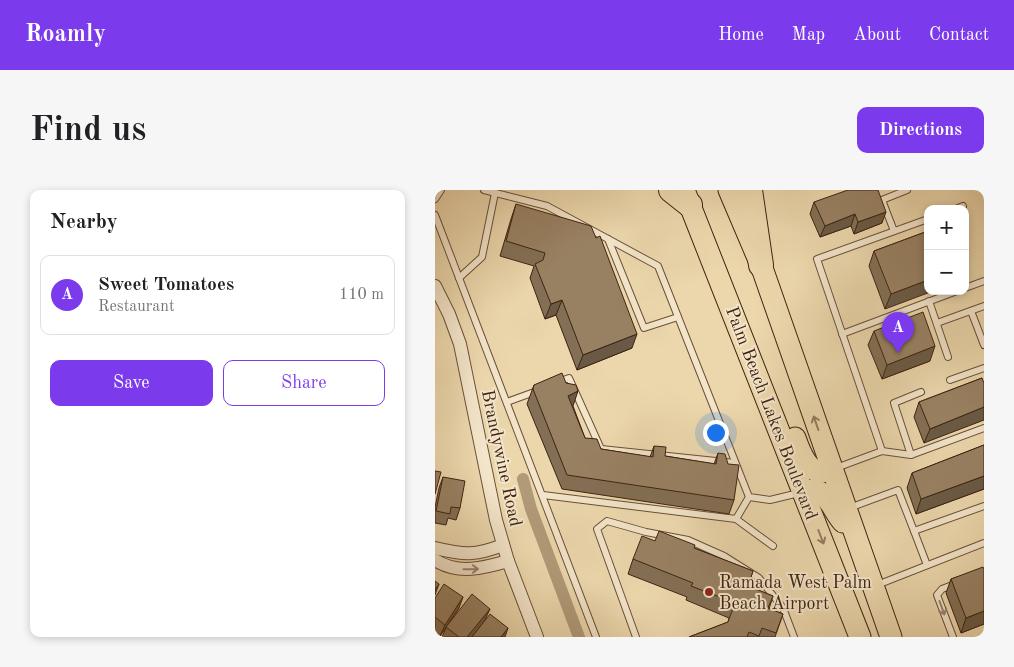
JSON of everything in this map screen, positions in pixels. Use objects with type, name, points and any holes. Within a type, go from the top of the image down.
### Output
[{"type":"highway","points":[[671,190],[687,197]]},
{"type":"highway","points":[[750,190],[761,265]]},
{"type":"main road","name":"Palm Beach Lakes Boulevard","points":[[729,190],[761,265],[891,637]]},
{"type":"main road","name":"Palm Beach Lakes Boulevard","points":[[687,197],[860,637]]},
{"type":"main road","points":[[744,341],[761,359],[777,388],[804,459],[815,470],[821,472],[832,469]]},
{"type":"main road","points":[[803,492],[812,489],[829,500],[839,517],[856,537]]},
{"type":"street","name":"Brandywine Road","points":[[435,286],[449,314],[460,344],[491,499],[503,545],[537,637]]},
{"type":"street","points":[[435,548],[453,553],[474,554],[503,545]]},
{"type":"street","points":[[435,560],[451,567],[477,570],[509,560]]},
{"type":"lane","points":[[435,199],[441,190]]},
{"type":"lane","points":[[483,190],[547,206],[658,266],[749,497]]},
{"type":"lane","points":[[894,231],[882,200],[907,190]]},
{"type":"lane","points":[[459,278],[482,257],[495,193]]},
{"type":"lane","points":[[435,215],[596,637]]},
{"type":"lane","points":[[882,451],[817,260],[924,220]]},
{"type":"lane","points":[[607,239],[644,328],[678,317]]},
{"type":"lane","points":[[969,287],[984,281]]},
{"type":"lane","points":[[842,334],[946,295]]},
{"type":"lane","points":[[929,301],[948,357]]},
{"type":"lane","points":[[937,323],[984,306]]},
{"type":"lane","points":[[971,311],[984,345]]},
{"type":"lane","points":[[950,380],[984,368]]},
{"type":"lane","points":[[551,385],[569,378],[601,449],[735,463]]},
{"type":"lane","points":[[507,402],[543,389]]},
{"type":"lane","points":[[911,455],[894,402],[921,392]]},
{"type":"lane","points":[[832,469],[882,451],[911,455],[984,428]]},
{"type":"lane","points":[[846,509],[898,490],[927,565]]},
{"type":"lane","points":[[749,497],[770,500],[803,492]]},
{"type":"lane","points":[[543,495],[736,519],[773,546]]},
{"type":"lane","points":[[736,519],[749,497]]},
{"type":"lane","points":[[914,532],[984,506]]},
{"type":"lane","points":[[636,637],[597,529],[607,521],[646,532],[688,540],[724,556],[759,578],[783,608],[783,616],[794,637]]},
{"type":"lane","points":[[873,586],[984,543]]},
{"type":"lane","points":[[953,637],[937,595],[942,589],[966,580]]},
{"type":"building","points":[[848,190],[878,190],[886,212],[858,222],[855,214],[825,226],[814,202]]},
{"type":"building","points":[[516,204],[591,226],[596,238],[600,236],[637,334],[583,355],[562,300],[551,304],[535,264],[543,260],[545,253],[506,241]]},
{"type":"building","points":[[924,232],[924,282],[891,294],[874,251]]},
{"type":"building","points":[[923,312],[935,346],[887,365],[874,331]]},
{"type":"building","points":[[562,373],[566,383],[576,385],[578,391],[568,396],[585,438],[597,439],[601,449],[653,457],[654,446],[666,447],[665,456],[716,464],[718,453],[725,454],[728,464],[739,465],[734,500],[567,475],[533,389],[534,385]]},
{"type":"building","points":[[982,378],[984,383],[984,407],[930,429],[919,402]]},
{"type":"building","points":[[984,445],[984,476],[921,499],[912,473]]},
{"type":"building","points":[[435,471],[441,472],[435,494]]},
{"type":"building","points":[[443,477],[465,481],[460,508],[451,507],[450,514],[436,511]]},
{"type":"building","points":[[659,531],[695,545],[694,548],[753,571],[748,586],[773,596],[768,608],[783,614],[776,633],[762,628],[759,636],[749,632],[747,637],[689,637],[728,622],[735,603],[691,586],[693,583],[633,559],[642,536],[655,541]]},
{"type":"building","points":[[983,567],[984,611],[966,618],[951,579]]},
{"type":"building","points":[[435,581],[439,584],[435,590]]},
{"type":"building","points":[[444,584],[463,597],[445,625],[435,617],[435,598]]},
{"type":"building","points":[[472,594],[490,609],[467,637],[459,637],[446,627]]},
{"type":"building","points":[[490,614],[508,628],[501,637],[472,637]]},
{"type":"waterway","points":[[523,479],[531,509],[579,637]]},
{"type":"place","name":"Sweet Tomatoes","points":[[898,353]]},
{"type":"place","name":"Ramada West Palm Beach Airport","points":[[709,592]]}]
